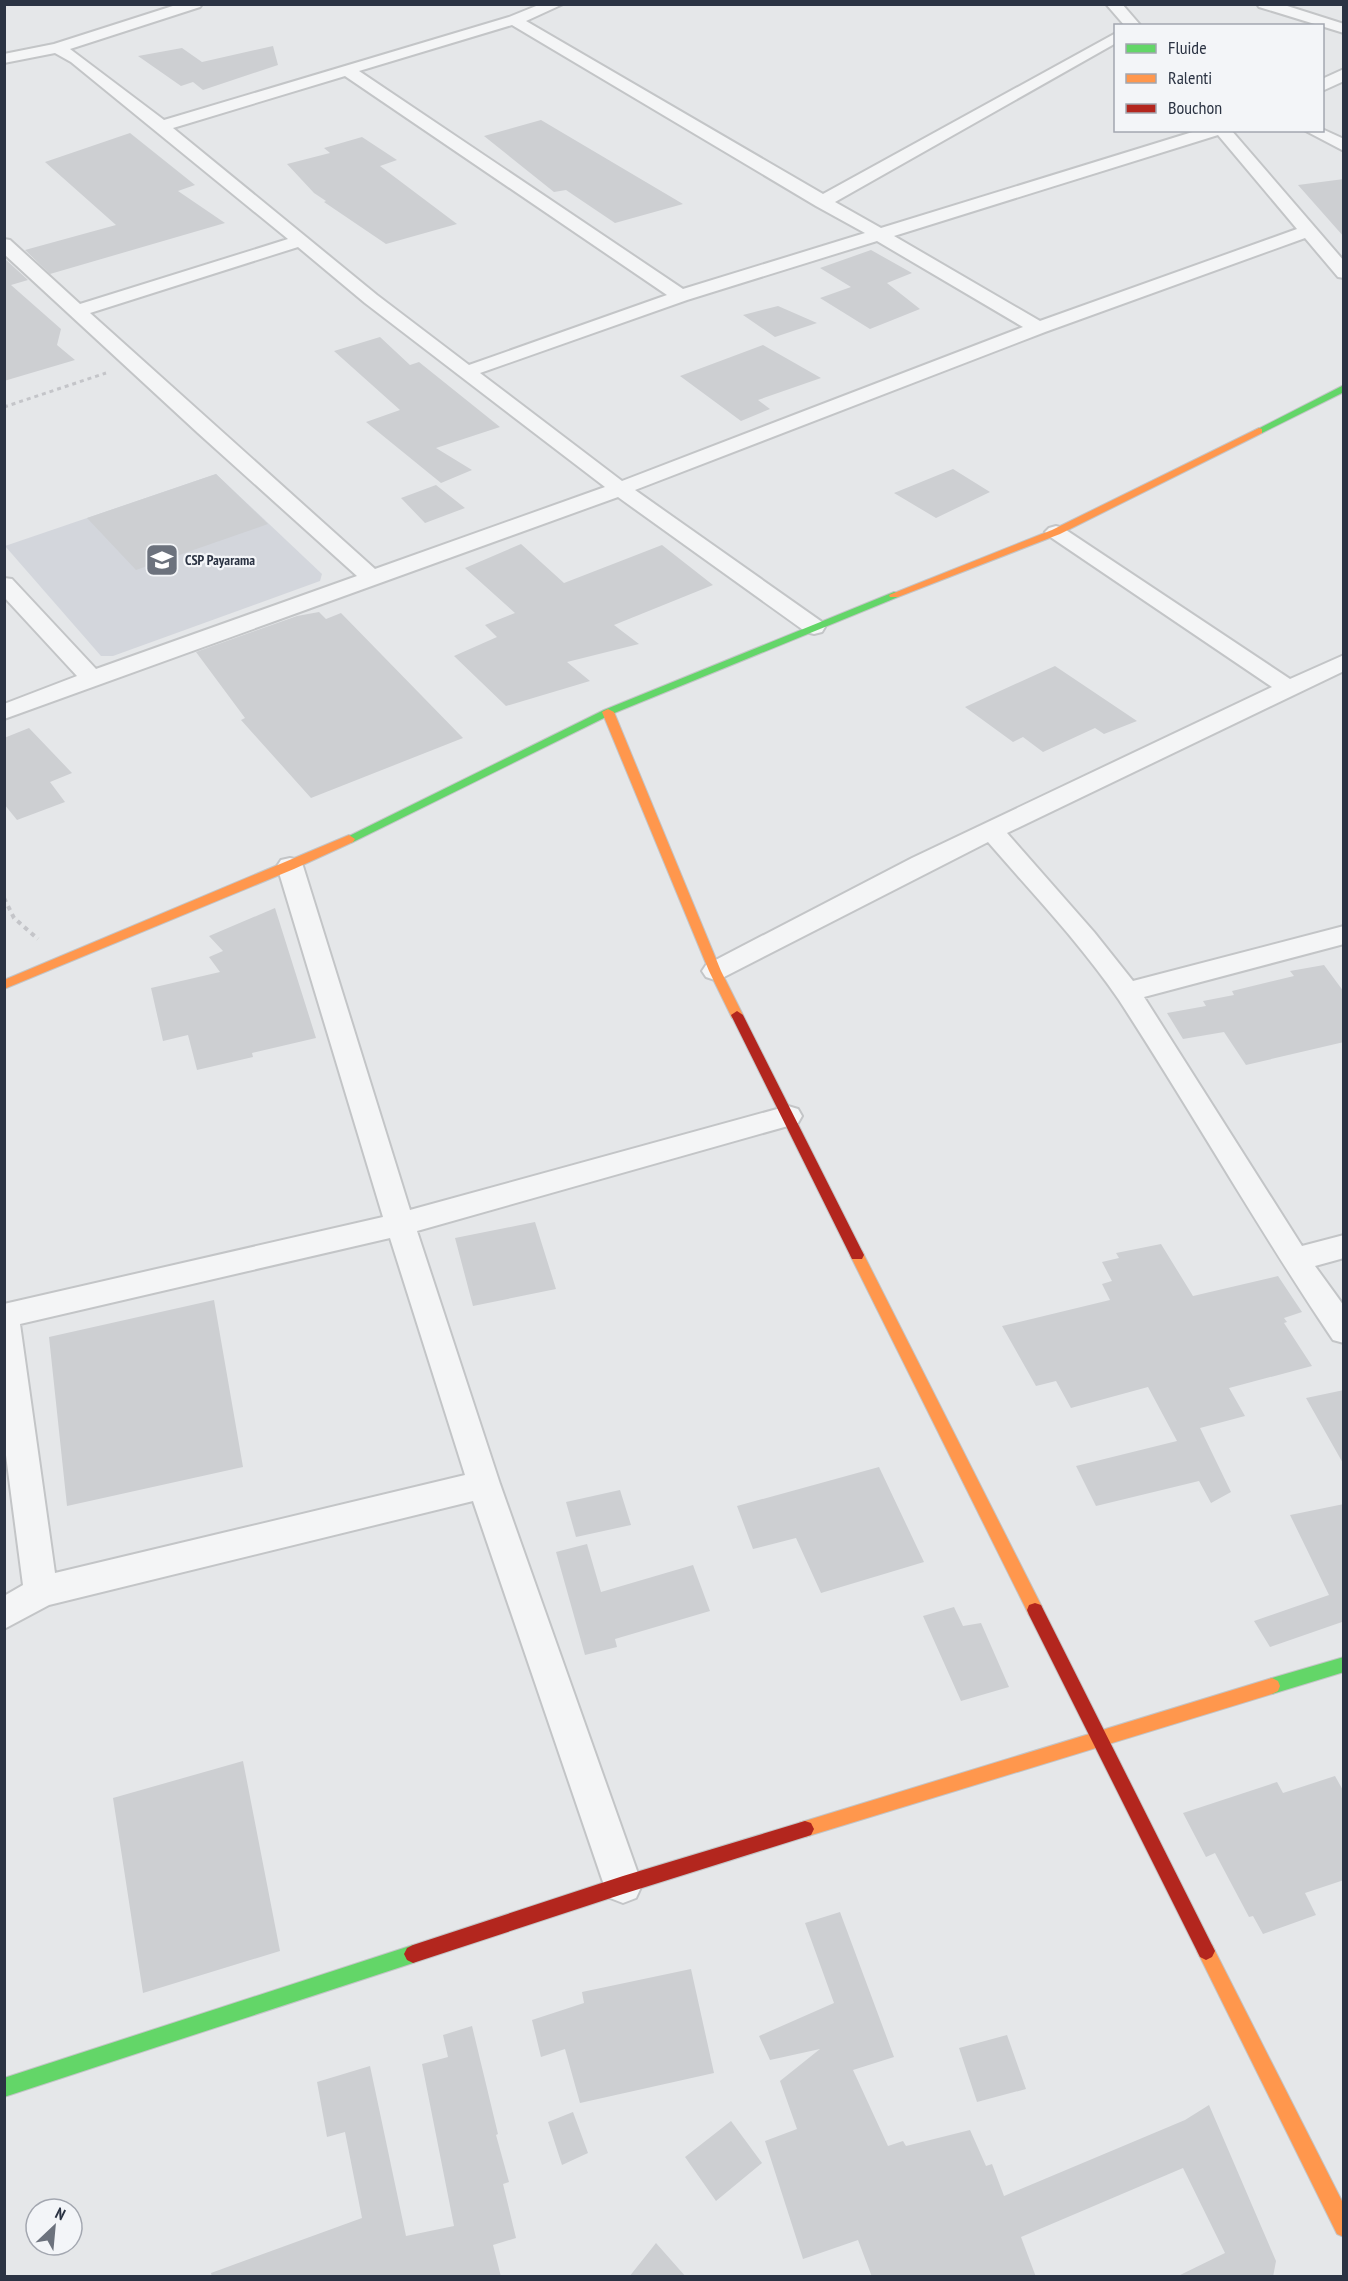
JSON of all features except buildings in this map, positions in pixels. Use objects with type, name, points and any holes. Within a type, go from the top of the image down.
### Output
[{"type":"street","points":[[4,59],[57,48],[195,4]]},
{"type":"street","points":[[161,126],[514,20],[556,4]]},
{"type":"street","points":[[1113,4],[1132,24]]},
{"type":"street","points":[[1264,4],[1344,29]]},
{"type":"street","points":[[514,20],[1038,328]]},
{"type":"street","points":[[822,202],[1114,38]]},
{"type":"street","points":[[57,48],[76,59],[161,126],[371,299],[466,372],[620,489],[814,627]]},
{"type":"street","points":[[347,70],[681,296]]},
{"type":"street","points":[[1324,85],[1344,74]]},
{"type":"street","points":[[466,372],[681,296],[1211,132]]},
{"type":"street","points":[[1224,132],[1306,232],[1344,273]]},
{"type":"street","points":[[1316,132],[1344,146]]},
{"type":"street","points":[[4,712],[92,678],[620,489],[1038,328],[1306,232]]},
{"type":"street","points":[[77,311],[300,241]]},
{"type":"street","points":[[4,244],[371,577]]},
{"type":"street","points":[[4,985],[290,866],[394,818],[608,712],[814,627],[1056,532],[1344,388]]},
{"type":"street","points":[[1056,532],[1290,689]]},
{"type":"street","points":[[4,584],[92,678]]},
{"type":"street","points":[[715,971],[921,864],[1344,663]]},
{"type":"street","points":[[608,712],[715,971],[1344,2227]]},
{"type":"street","points":[[992,831],[1085,938],[1127,992],[1295,1260],[1344,1331]]},
{"type":"street","points":[[290,866],[400,1224],[484,1484],[623,1885]]},
{"type":"street","points":[[1127,992],[1344,935]]},
{"type":"street","points":[[41,1592],[4,1316],[400,1224],[788,1116]]},
{"type":"street","points":[[1295,1260],[1344,1246]]},
{"type":"street","points":[[4,1614],[41,1592],[484,1484]]},
{"type":"street","points":[[4,2088],[623,1885],[1344,1664]]},
{"type":"path","points":[[4,407],[135,364]]},
{"type":"path","points":[[4,898],[14,918],[63,961]]},
{"type":"shaded area","name":"CSP Payarama","points":[[216,474],[322,574],[320,581],[113,656],[101,656],[5,546]]},
{"type":"traffic: fast","points":[[1259,431],[1344,388]]},
{"type":"traffic: fast","points":[[349,839],[608,712],[894,595]]},
{"type":"traffic: fast","points":[[1272,1686],[1344,1664]]},
{"type":"traffic: fast","points":[[4,2088],[413,1954]]},
{"type":"traffic: slow","points":[[894,595],[1056,532],[1259,431]]},
{"type":"traffic: slow","points":[[608,712],[715,971],[737,1015]]},
{"type":"traffic: slow","points":[[4,985],[290,866],[349,839]]},
{"type":"traffic: slow","points":[[857,1255],[1035,1610]]},
{"type":"traffic: slow","points":[[805,1829],[1272,1686]]},
{"type":"traffic: slow","points":[[1206,1951],[1344,2227]]},
{"type":"traffic: jam","points":[[737,1015],[857,1255]]},
{"type":"traffic: jam","points":[[1035,1610],[1206,1951]]},
{"type":"traffic: jam","points":[[413,1954],[623,1885],[805,1829]]},
{"type":"place","name":"CSP Payarama","points":[[162,560]]}]
